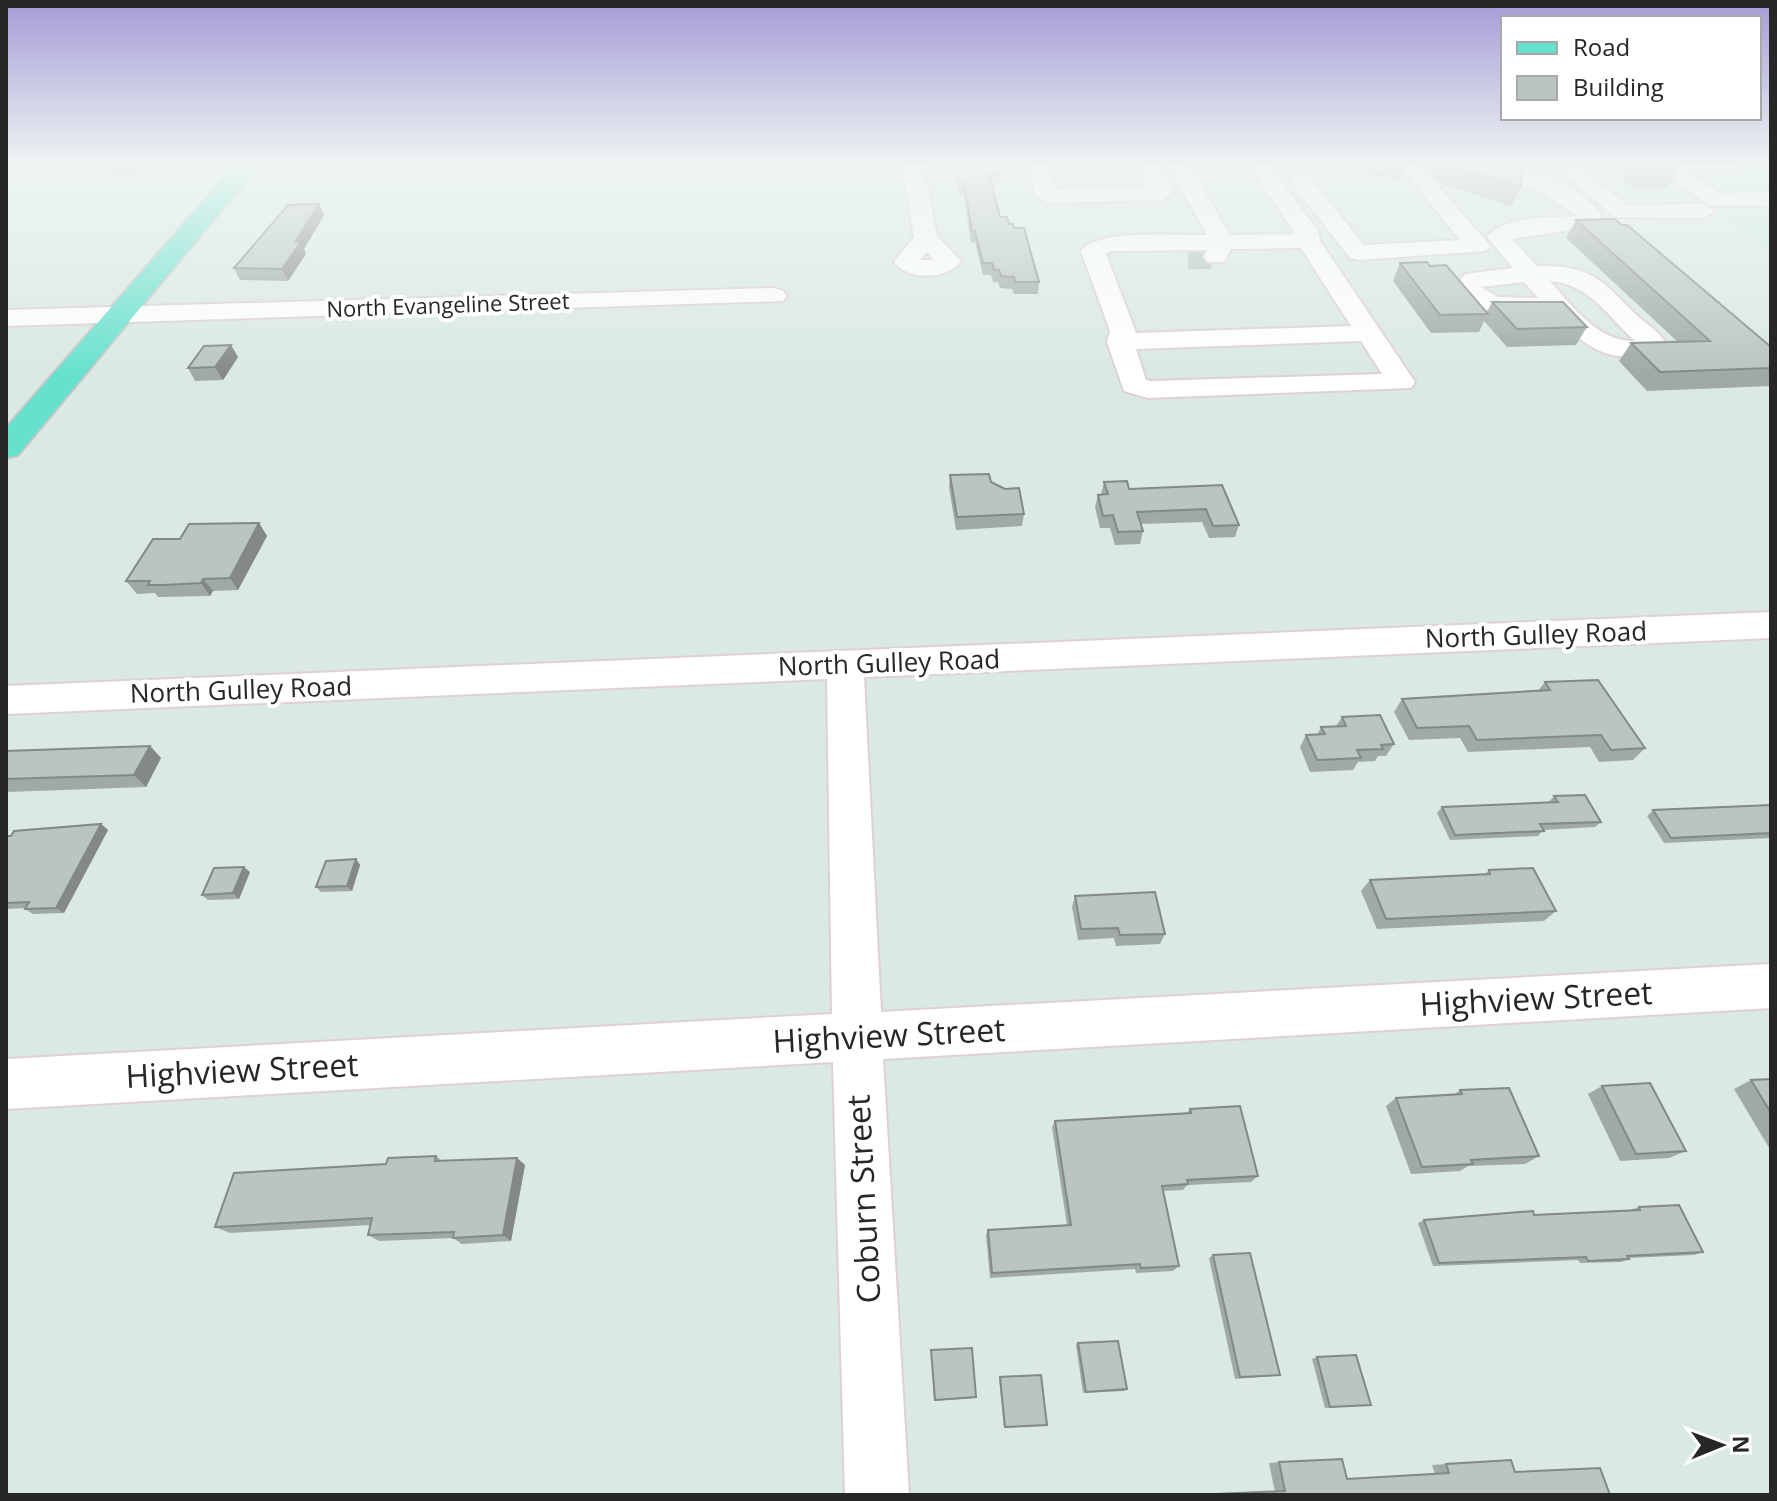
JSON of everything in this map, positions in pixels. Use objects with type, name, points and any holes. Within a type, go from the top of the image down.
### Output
[{"type":"main road","points":[[6,448],[189,235]]},
{"type":"street","points":[[1212,235],[1219,250]]},
{"type":"street","points":[[1307,235],[1374,343],[1123,352],[1123,331],[1093,251],[1106,244],[1157,243],[1219,250],[1308,241]]},
{"type":"street","points":[[1344,235],[1358,253],[1478,246],[1469,235]]},
{"type":"street","points":[[1500,235],[1503,243],[1534,275],[1561,306],[1594,338],[1606,345],[1644,349],[1654,345],[1591,283],[1566,275],[1534,275],[1474,279],[1467,287],[1475,298],[1497,306],[1561,306]]},
{"type":"street","points":[[1157,243],[1188,258]]},
{"type":"street","name":"North Evangeline Street","points":[[6,318],[774,296]]},
{"type":"street","name":"North Gulley Road","points":[[6,700],[845,664],[871,666],[1771,625]]},
{"type":"street","name":"Coburn Street","points":[[845,664],[877,1495]]},
{"type":"street","name":"Highview Street","points":[[6,1084],[1771,986]]},
{"type":"shaded area","points":[[1749,235],[1771,235],[1771,252]]},
{"type":"building","points":[[262,235],[299,235],[295,242],[301,242],[282,269],[234,268]]},
{"type":"building","points":[[976,235],[1026,235],[1039,282],[1015,282],[1014,277],[1001,276],[992,263],[983,263]]},
{"type":"building","points":[[1593,235],[1639,235],[1771,347],[1771,368],[1660,372],[1631,343],[1710,341]]},
{"type":"building","points":[[1427,262],[1430,266],[1446,265],[1488,314],[1440,315],[1400,263]]},
{"type":"building","points":[[1492,302],[1563,302],[1587,327],[1517,329]]},
{"type":"building","points":[[231,345],[215,367],[188,368],[204,346]]},
{"type":"building","points":[[989,474],[991,482],[1005,489],[1019,488],[1024,514],[957,517],[950,475]]},
{"type":"building","points":[[1127,481],[1129,489],[1222,485],[1239,525],[1213,526],[1206,509],[1137,512],[1143,531],[1118,532],[1113,515],[1103,516],[1098,495],[1108,494],[1104,482]]},
{"type":"building","points":[[259,523],[230,578],[163,585],[148,585],[150,581],[126,581],[153,539],[180,539],[189,524]]},
{"type":"building","points":[[1598,680],[1645,748],[1611,750],[1601,735],[1477,740],[1469,726],[1417,728],[1402,699],[1550,690],[1545,682]]},
{"type":"building","points":[[1380,715],[1394,744],[1381,745],[1383,749],[1357,750],[1361,758],[1317,760],[1306,735],[1325,734],[1321,727],[1346,726],[1342,717]]},
{"type":"building","points":[[150,746],[134,775],[6,779],[6,751]]},
{"type":"building","points":[[1585,795],[1601,822],[1540,824],[1544,831],[1455,835],[1442,807],[1558,802],[1554,796]]},
{"type":"building","points":[[1771,805],[1771,833],[1671,838],[1653,810]]},
{"type":"building","points":[[101,824],[56,908],[25,909],[29,902],[6,903],[6,836],[11,836],[14,831]]},
{"type":"building","points":[[356,859],[347,886],[316,887],[326,861]]},
{"type":"building","points":[[244,867],[233,893],[202,895],[214,868]]},
{"type":"building","points":[[1533,868],[1556,911],[1386,919],[1370,880],[1490,874],[1489,870]]},
{"type":"building","points":[[1155,892],[1165,934],[1120,935],[1118,928],[1081,929],[1075,896]]},
{"type":"building","points":[[1771,1079],[1771,1113],[1751,1080]]},
{"type":"building","points":[[1650,1083],[1686,1151],[1636,1154],[1602,1086]]},
{"type":"building","points":[[1509,1088],[1539,1156],[1422,1167],[1396,1098]]},
{"type":"building","points":[[1240,1106],[1258,1176],[1187,1180],[1188,1184],[1162,1186],[1179,1266],[1141,1268],[1140,1264],[992,1273],[988,1230],[1071,1225],[1055,1121],[1191,1113],[1190,1109]]},
{"type":"building","points":[[436,1156],[435,1161],[517,1158],[503,1235],[453,1238],[454,1232],[368,1235],[372,1218],[215,1227],[234,1173],[386,1164],[388,1158]]},
{"type":"building","points":[[1679,1205],[1703,1252],[1588,1261],[1586,1257],[1439,1263],[1424,1220],[1533,1211],[1534,1215],[1640,1210],[1639,1207]]},
{"type":"building","points":[[1250,1253],[1280,1375],[1240,1377],[1213,1255]]},
{"type":"building","points":[[1118,1341],[1127,1389],[1086,1392],[1078,1343]]},
{"type":"building","points":[[972,1348],[976,1397],[935,1400],[931,1350]]},
{"type":"building","points":[[1356,1355],[1371,1405],[1330,1407],[1317,1357]]},
{"type":"building","points":[[1041,1375],[1047,1425],[1005,1427],[1000,1377]]},
{"type":"building","points":[[1342,1459],[1347,1479],[1449,1473],[1446,1464],[1511,1460],[1515,1472],[1600,1468],[1610,1495],[1192,1495],[1285,1491],[1279,1462]]},
{"type":"tunnel","points":[[1188,258],[1216,257]]}]
